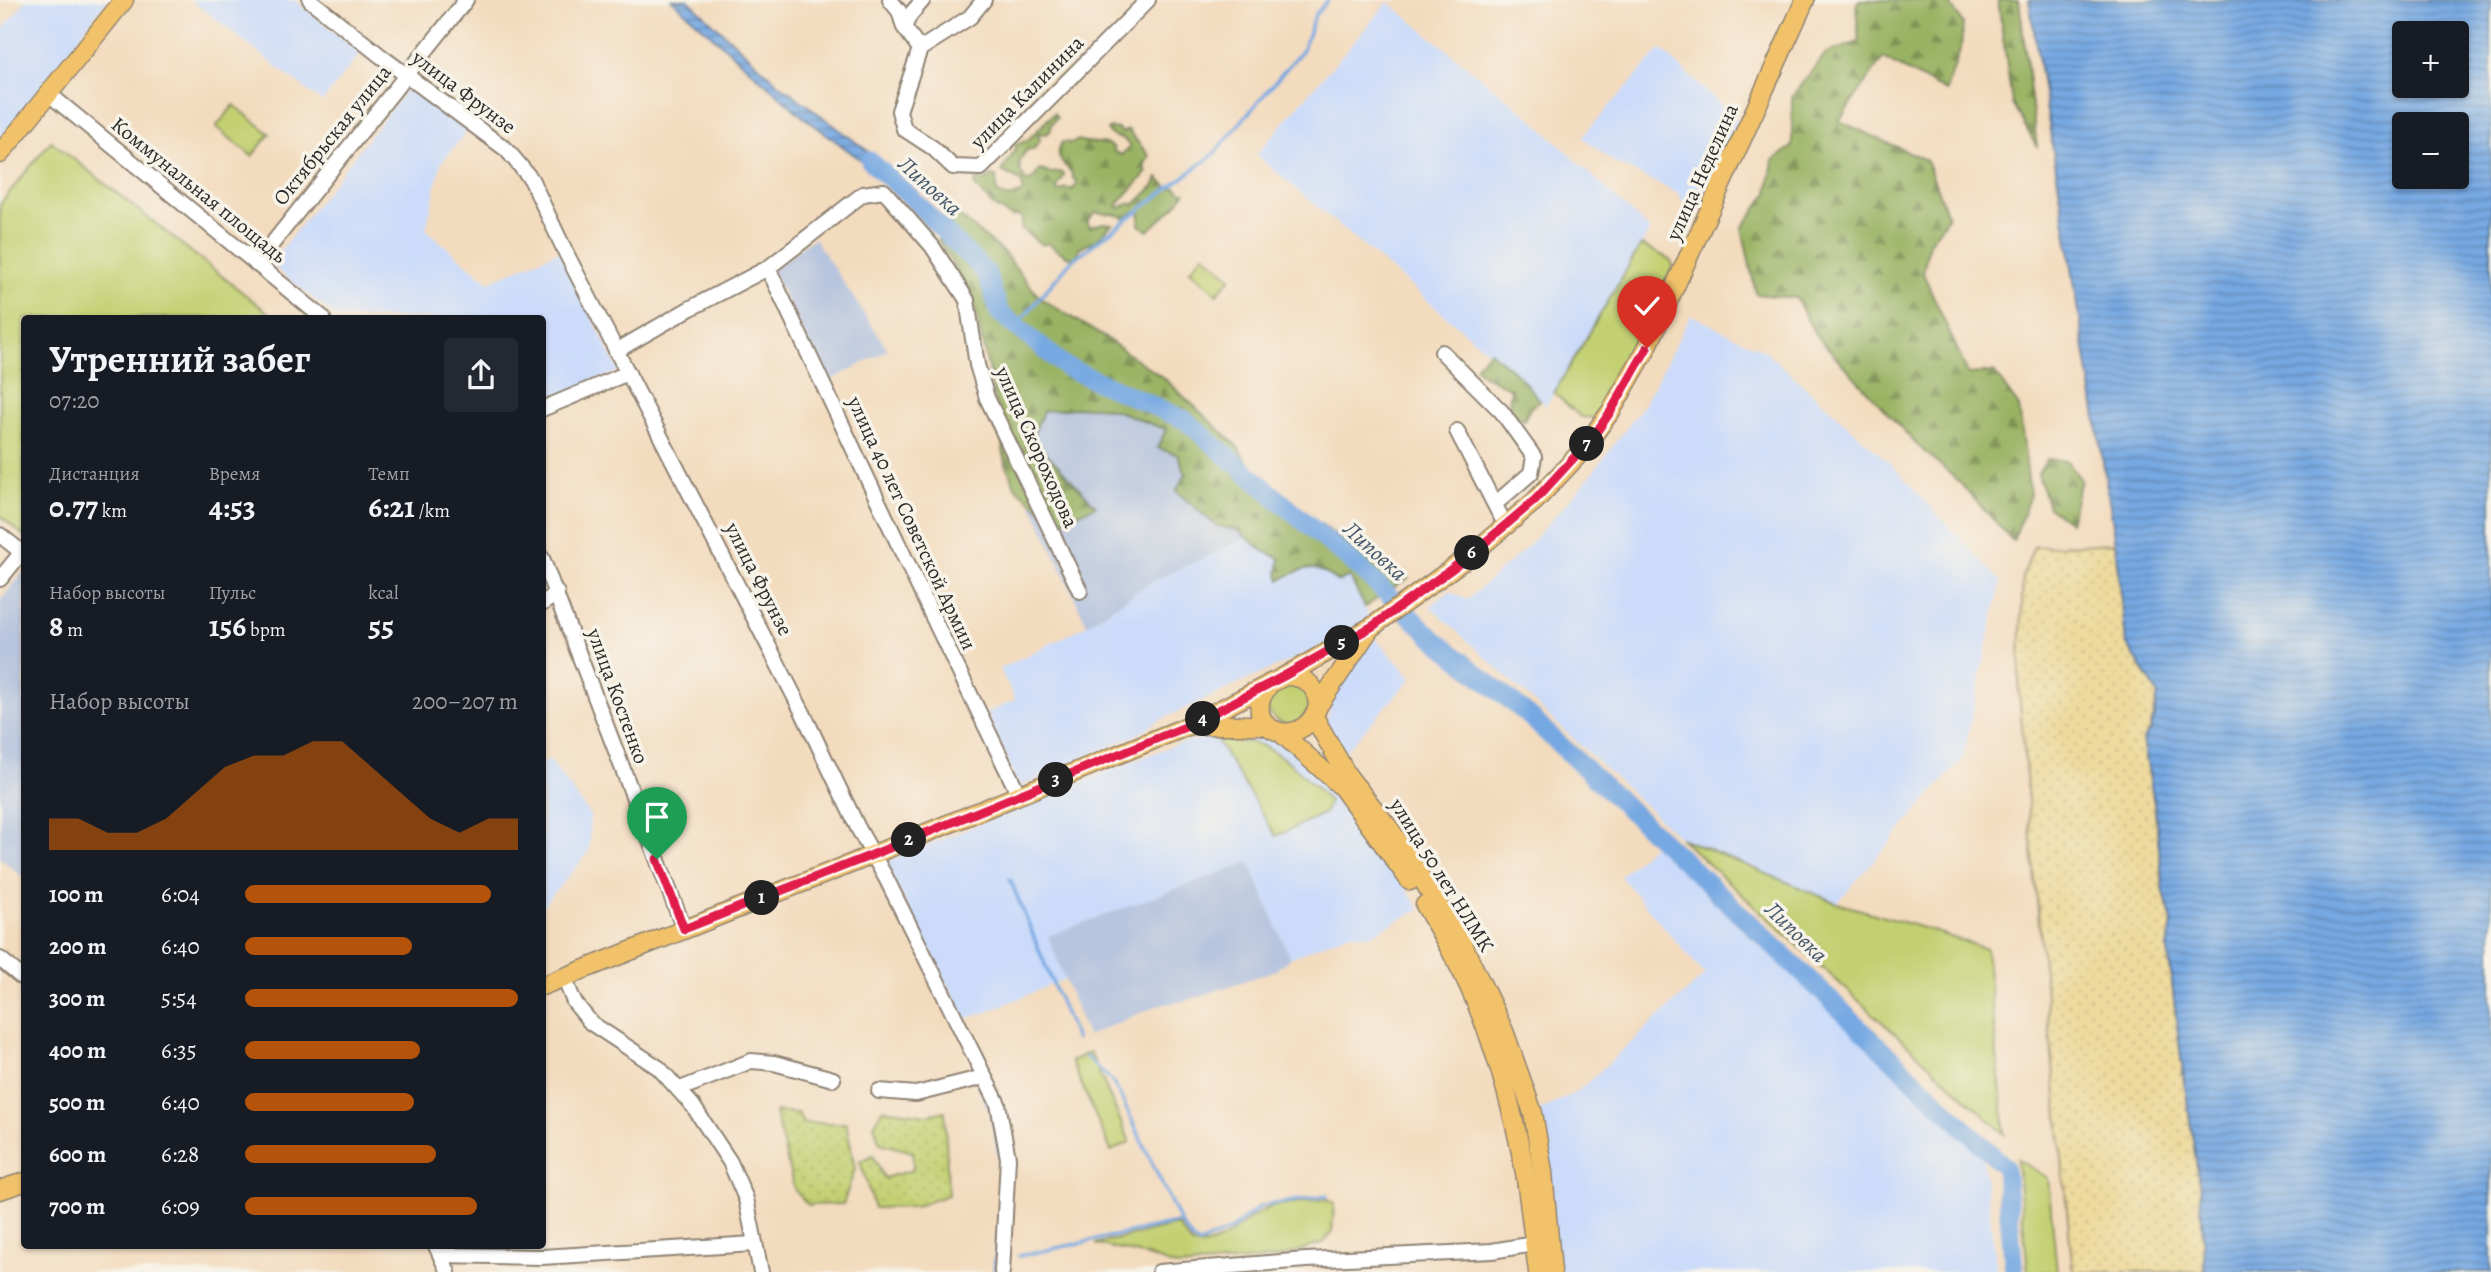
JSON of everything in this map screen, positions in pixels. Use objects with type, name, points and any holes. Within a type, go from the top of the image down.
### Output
[{"type":"main road","points":[[0,154],[124,0]]},
{"type":"main road","points":[[1789,34],[1797,0]]},
{"type":"main road","points":[[1789,34],[1805,0]]},
{"type":"main road","name":"улица Неделина","points":[[1372,626],[1507,525],[1580,453],[1620,396],[1647,348],[1789,34]]},
{"type":"main road","points":[[1190,725],[1273,728],[1292,733],[1305,727],[1372,626]]},
{"type":"main road","points":[[546,984],[1190,725],[1372,626]]},
{"type":"main road","points":[[1273,728],[1260,709],[1260,701],[1277,680],[1297,676],[1306,680],[1314,688],[1316,711]]},
{"type":"main road","name":"улица 50 лет НЛМК","points":[[1316,711],[1348,775],[1392,832],[1459,937],[1504,1031],[1533,1113],[1543,1172],[1552,1272]]},
{"type":"main road","name":"улица 50 лет НЛМК","points":[[1273,728],[1324,769],[1354,802],[1425,904],[1471,989],[1489,1035],[1520,1141],[1538,1272]]},
{"type":"main road","points":[[0,1190],[21,1183]]},
{"type":"street","name":"улица Фрунзе","points":[[310,0],[507,150],[531,179],[616,351],[797,701],[998,1104],[1008,1158],[1002,1272]]},
{"type":"street","name":"Октябрьская улица","points":[[256,264],[466,0]]},
{"type":"street","points":[[890,0],[899,11],[904,27],[920,49],[970,17],[984,0]]},
{"type":"street","points":[[904,27],[922,0]]},
{"type":"street","name":"улица Калинина","points":[[920,49],[900,111],[904,129],[933,148],[953,167],[981,168],[1148,0]]},
{"type":"street","name":"Коммунальная площадь","points":[[49,94],[319,315]]},
{"type":"street","name":"улица Скороходова","points":[[768,268],[863,194],[884,191],[932,246],[967,300],[976,365],[987,398],[1080,591]]},
{"type":"street","points":[[616,351],[768,268]]},
{"type":"street","name":"улица 40 лет Советской Армии","points":[[768,268],[1019,795]]},
{"type":"street","points":[[1442,352],[1502,412],[1534,457],[1531,473],[1495,504]]},
{"type":"street","points":[[546,407],[628,373]]},
{"type":"street","points":[[1457,431],[1507,525]]},
{"type":"street","points":[[0,535],[21,551]]},
{"type":"street","points":[[0,579],[21,555]]},
{"type":"street","name":"улица Костенко","points":[[546,567],[684,929]]},
{"type":"street","points":[[546,601],[558,593]]},
{"type":"street","points":[[0,959],[21,976]]},
{"type":"street","points":[[565,977],[574,1002],[591,1023],[659,1068],[680,1089],[730,1162],[746,1199],[761,1272]]},
{"type":"street","points":[[680,1089],[751,1061],[774,1063],[833,1079]]},
{"type":"street","points":[[879,1091],[916,1094],[984,1077]]},
{"type":"street","points":[[448,1272],[439,1250],[542,1257],[754,1244]]},
{"type":"street","points":[[1159,1272],[1306,1260],[1492,1251],[1534,1244]]},
{"type":"shaded area","points":[[26,0],[107,0],[0,140],[0,26],[4,28]]},
{"type":"shaded area","points":[[191,0],[294,0],[361,53],[322,102]]},
{"type":"shaded area","points":[[1388,2],[1532,119],[1650,230],[1546,406],[1487,351],[1256,155]]},
{"type":"shaded area","points":[[1661,49],[1738,121],[1702,205],[1682,200],[1677,193],[1615,163],[1582,137]]},
{"type":"shaded area","points":[[405,91],[414,92],[468,130],[441,163],[426,230],[489,282],[559,251],[619,371],[546,405],[546,315],[333,315],[270,264]]},
{"type":"shaded area","points":[[814,238],[888,350],[826,383],[772,270]]},
{"type":"shaded area","points":[[1691,315],[1765,351],[1890,463],[2001,582],[1963,758],[1837,903],[1680,838],[1430,606],[1450,591],[1467,600],[1528,546],[1587,480],[1643,406]]},
{"type":"shaded area","points":[[1077,380],[1171,423],[1258,533],[1151,582],[1087,625],[997,428]]},
{"type":"shaded area","points":[[1258,533],[1346,573],[1369,617],[1332,641],[1156,722],[1140,733],[1019,787],[986,713],[1015,700],[1000,669],[1087,625],[1151,582]]},
{"type":"shaded area","points":[[21,575],[21,876],[0,858],[0,601]]},
{"type":"shaded area","points":[[1375,638],[1412,678],[1340,757],[1326,727],[1332,699],[1356,658]]},
{"type":"shaded area","points":[[1237,730],[1264,733],[1282,741],[1314,767],[1346,804],[1345,810],[1374,852],[1383,856],[1420,909],[1370,935],[1350,933],[1290,958],[1249,862],[1049,936],[1065,979],[965,1019],[888,870],[889,861],[1171,746]]},
{"type":"shaded area","points":[[549,759],[590,815],[589,852],[546,902],[546,762]]},
{"type":"shaded area","points":[[1653,845],[1975,1148],[1983,1158],[1997,1272],[1558,1272],[1539,1111],[1578,1091],[1705,975],[1620,876]]},
{"type":"shaded area","points":[[1249,862],[1290,958],[1276,970],[1186,1001],[1159,1005],[1087,1036],[1048,936]]},
{"type":"green space","points":[[1859,0],[1947,0],[1963,23],[1961,47],[1946,91],[1883,58],[1839,121],[1926,160],[1948,217],[1929,243],[1923,273],[1968,374],[1994,372],[2019,407],[2030,495],[2013,541],[1959,482],[1914,442],[1815,334],[1796,298],[1756,294],[1742,228],[1768,193],[1773,160],[1792,147],[1792,96],[1826,53],[1859,42],[1856,5]]},
{"type":"green space","points":[[1998,0],[2019,0],[2037,147],[2012,103]]},
{"type":"green space","points":[[234,105],[270,134],[252,156],[216,127]]},
{"type":"green space","points":[[1054,113],[1057,118],[1051,125],[1051,130],[1047,134],[1038,133],[1040,140],[1033,150],[1028,149],[1020,161],[1021,172],[1026,181],[1032,180],[1040,170],[1061,172],[1064,175],[1056,190],[1071,190],[1077,182],[1060,159],[1062,142],[1073,143],[1078,140],[1106,144],[1121,155],[1129,145],[1123,138],[1110,134],[1107,130],[1110,128],[1118,129],[1122,133],[1128,130],[1149,156],[1144,166],[1147,172],[1120,202],[1117,206],[1119,208],[1130,203],[1134,205],[1155,185],[1158,178],[1169,188],[1176,187],[1183,193],[1186,191],[1175,206],[1148,231],[1139,225],[1140,214],[1136,211],[1124,218],[1096,212],[1087,221],[1090,227],[1103,223],[1112,224],[1097,240],[1080,247],[1076,258],[1067,256],[1047,243],[1042,245],[1021,229],[1022,218],[1017,215],[1012,217],[993,206],[975,186],[976,181],[986,181],[991,176],[996,177],[997,192],[1000,195],[1014,197],[1020,193],[1023,190],[1021,181],[1002,171],[1016,148],[1015,145],[1028,140]]},
{"type":"green space","points":[[51,141],[271,315],[21,315],[21,534],[0,516],[0,204]]},
{"type":"green space","points":[[953,211],[1003,252],[1040,298],[1165,379],[1238,447],[1271,505],[1280,509],[1307,532],[1321,524],[1363,556],[1408,578],[1365,607],[1349,576],[1338,582],[1322,571],[1309,569],[1280,580],[1280,558],[1263,551],[1238,530],[1217,526],[1176,491],[1186,474],[1178,455],[1158,448],[1166,429],[1121,412],[1102,408],[1043,411],[1032,438],[1096,506],[1057,523],[1016,488],[1006,465],[973,298],[938,240]]},
{"type":"green space","points":[[1641,245],[1670,259],[1673,265],[1631,363],[1595,418],[1581,417],[1554,393]]},
{"type":"green space","points":[[1204,254],[1231,278],[1217,294],[1190,270]]},
{"type":"green space","points":[[1490,351],[1519,376],[1540,400],[1530,408],[1524,420],[1508,412],[1511,389],[1484,376],[1475,367]]},
{"type":"green space","points":[[2047,459],[2067,461],[2081,480],[2070,522],[2048,507],[2038,474]]},
{"type":"green space","points":[[1298,681],[1314,704],[1295,726],[1275,719],[1267,704],[1271,690]]},
{"type":"green space","points":[[1216,739],[1255,743],[1276,753],[1329,801],[1325,813],[1276,836]]},
{"type":"green space","points":[[1680,838],[1837,903],[1986,949],[2005,1134]]},
{"type":"green space","points":[[1090,1052],[1130,1142],[1111,1151],[1071,1061]]},
{"type":"green space","points":[[883,1109],[928,1115],[945,1111],[948,1195],[914,1207],[874,1208],[860,1161],[873,1155],[884,1178],[913,1170],[913,1152],[880,1143],[874,1125]]},
{"type":"green space","points":[[775,1112],[798,1113],[803,1123],[846,1123],[855,1169],[843,1204],[808,1205],[794,1189]]},
{"type":"green space","points":[[2017,1159],[2048,1178],[2057,1272],[2028,1272]]},
{"type":"green space","points":[[1326,1200],[1334,1203],[1332,1233],[1323,1243],[1278,1258],[1178,1267],[1151,1257],[1096,1244],[1178,1225],[1192,1245],[1214,1243],[1271,1207]]},
{"type":"sand","points":[[2116,543],[2126,643],[2158,694],[2150,730],[2143,739],[2155,809],[2163,888],[2172,922],[2168,949],[2200,1188],[2205,1272],[2073,1272],[2019,690],[2023,575],[2034,547]]},
{"type":"water","points":[[672,0],[688,0],[778,83],[894,171],[888,180],[802,116]]},
{"type":"water","points":[[2029,0],[2491,0],[2491,1272],[2205,1272],[2200,1188],[2168,949],[2172,922],[2163,888],[2155,809],[2143,739],[2151,730],[2158,694],[2126,643],[2116,543]]},
{"type":"waterway","points":[[1016,326],[1071,261],[1213,155],[1303,49],[1315,15],[1328,0]]},
{"type":"waterway","name":"Липовка","points":[[870,161],[986,273],[1000,313],[1066,367],[1185,420],[1366,574],[1432,637],[1528,715],[2005,1167],[2014,1272]]},
{"type":"waterway","points":[[1010,879],[1076,1040]]},
{"type":"waterway","points":[[1086,1057],[1111,1080],[1120,1095],[1180,1222],[1193,1241],[1199,1244],[1230,1230],[1261,1206],[1327,1196]]},
{"type":"waterway","points":[[978,1084],[989,1106]]},
{"type":"waterway","points":[[992,1116],[1000,1156]]},
{"type":"waterway","points":[[1019,1256],[1180,1222]]},
{"type":"waterway","points":[[994,1272],[997,1238]]},
{"type":"route","points":[[657,859],[684,929],[1190,725],[1373,626],[1468,557],[1513,520],[1593,437],[1647,348]]}]
